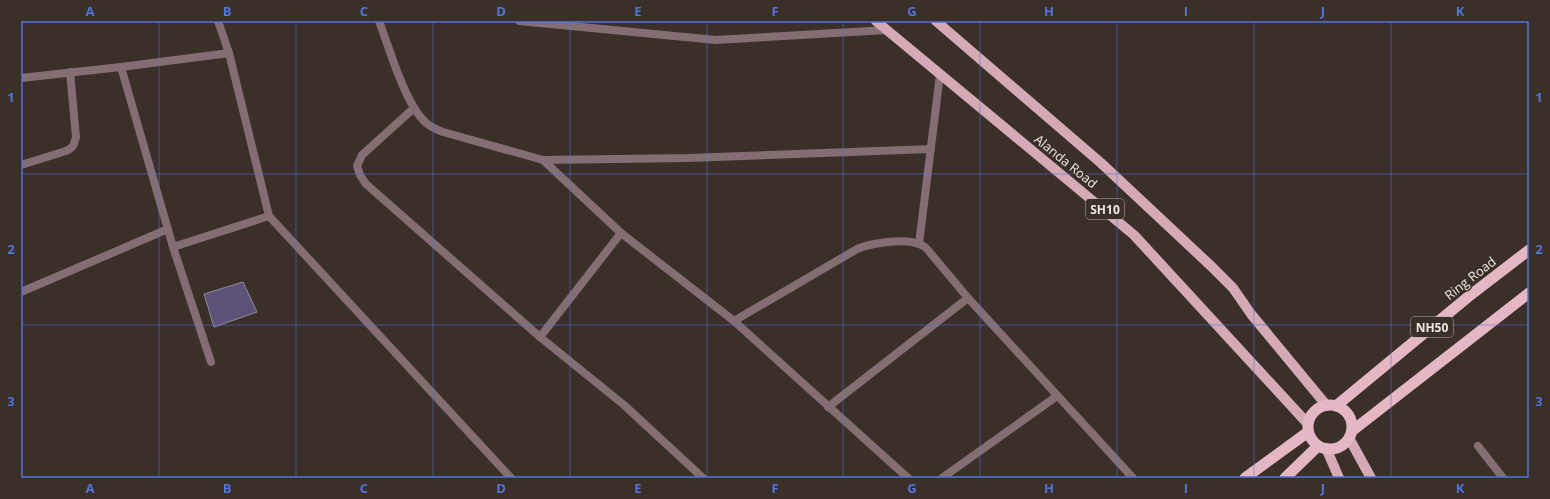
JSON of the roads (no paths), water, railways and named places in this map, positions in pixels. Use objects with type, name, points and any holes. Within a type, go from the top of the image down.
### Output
[{"type":"highway","name":"Ring Road","points":[[1245,478],[1308,428],[1312,415],[1320,408],[1332,406],[1529,250]]},
{"type":"highway","name":"NH50","points":[[1285,478],[1322,447],[1337,448],[1344,444],[1350,435],[1529,293]]},
{"type":"highway","points":[[1332,406],[1345,410],[1350,416],[1352,423],[1350,435]]},
{"type":"highway","points":[[1308,428],[1312,441],[1322,447]]},
{"type":"main road","name":"Alanda Road","points":[[876,21],[1134,235],[1308,428]]},
{"type":"main road","name":"Alanda Road","points":[[936,21],[1101,164],[1211,266],[1232,288],[1251,314],[1332,406]]},
{"type":"main road","points":[[1350,435],[1371,478]]},
{"type":"main road","points":[[1322,447],[1339,478]]},
{"type":"street","points":[[218,21],[228,53],[269,216],[511,478]]},
{"type":"street","points":[[379,21],[410,101],[428,125],[443,132],[543,160],[688,158],[931,149]]},
{"type":"street","points":[[519,21],[716,40],[887,30]]},
{"type":"street","points":[[21,78],[122,68],[228,53]]},
{"type":"street","points":[[122,68],[173,247],[211,362]]},
{"type":"street","points":[[21,165],[72,148],[76,137],[70,72]]},
{"type":"street","points":[[919,244],[940,74]]},
{"type":"street","points":[[414,108],[362,155],[357,166],[360,175],[366,184],[540,337],[624,405],[703,478]]},
{"type":"street","points":[[543,160],[622,233],[734,321],[908,478]]},
{"type":"street","points":[[173,247],[269,216]]},
{"type":"street","points":[[21,292],[168,229]]},
{"type":"street","points":[[540,337],[622,233]]},
{"type":"street","points":[[734,321],[857,249],[878,243],[910,242],[919,244],[927,249],[968,298],[1133,478]]},
{"type":"street","points":[[828,407],[968,298]]},
{"type":"street","points":[[942,478],[1057,396]]},
{"type":"street","points":[[1478,446],[1503,478]]}]
